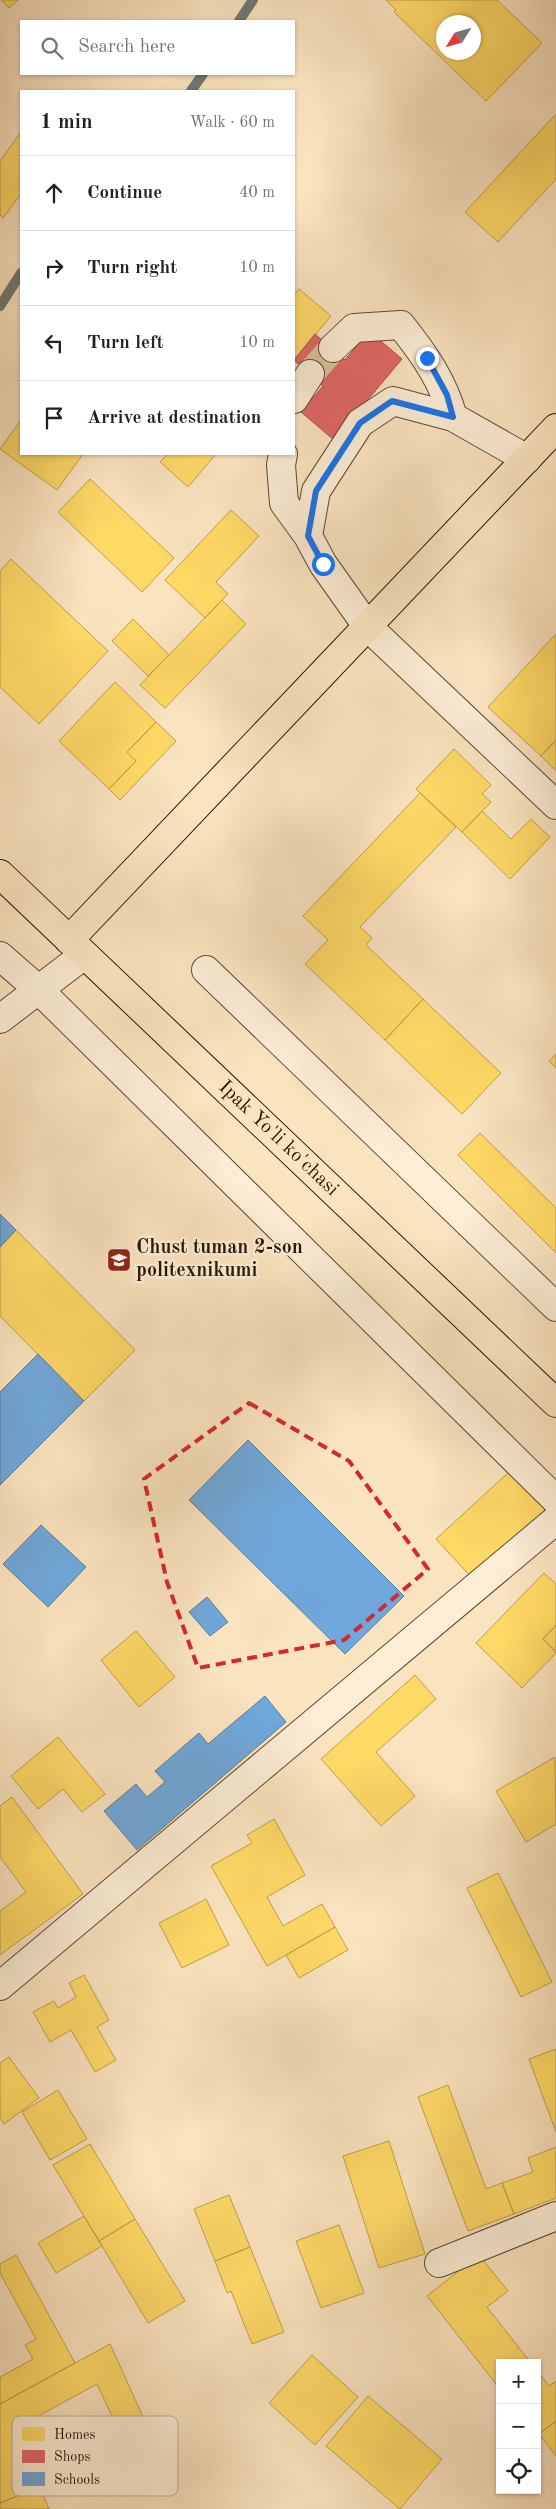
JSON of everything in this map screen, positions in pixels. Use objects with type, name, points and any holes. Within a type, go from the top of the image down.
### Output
[{"type":"main road","points":[[77,947],[367,626],[556,428]]},
{"type":"main road","name":"Ipak Yo'li ko'chasi","points":[[0,874],[556,1403]]},
{"type":"street","points":[[333,348],[354,328],[402,325],[427,358],[447,395],[453,417]]},
{"type":"street","points":[[295,397],[310,374]]},
{"type":"street","points":[[308,536],[316,491],[360,423],[392,401],[453,417],[527,458]]},
{"type":"street","points":[[283,455],[281,465],[284,503],[308,536],[323,564],[367,626],[556,805]]},
{"type":"street","points":[[0,1019],[39,990],[77,947]]},
{"type":"street","points":[[0,956],[39,990],[556,1500]]},
{"type":"street","points":[[206,970],[556,1307]]},
{"type":"street","points":[[0,1986],[556,1520]]},
{"type":"street","points":[[439,2263],[556,2216]]},
{"type":"highlighted area","points":[[249,1403],[349,1461],[428,1569],[344,1640],[198,1668],[167,1582],[144,1479]]},
{"type":"building: Homes","points":[[1,0],[18,0],[9,8]]},
{"type":"building: Homes","points":[[386,0],[497,0],[542,43],[486,101],[444,60],[481,60],[481,15],[436,15],[436,53],[394,12],[396,10]]},
{"type":"building: Homes","points":[[556,114],[556,179],[498,242],[465,212]]},
{"type":"building: Homes","points":[[20,133],[20,195],[3,218],[0,215],[0,161]]},
{"type":"building: Homes","points":[[299,289],[331,316],[295,359],[295,294]]},
{"type":"building: Homes","points":[[20,421],[20,455],[82,455],[57,490],[0,449]]},
{"type":"building: Homes","points":[[167,455],[215,455],[188,487],[160,462]]},
{"type":"building: Homes","points":[[90,479],[174,558],[142,592],[58,512]]},
{"type":"building: Homes","points":[[231,510],[259,536],[216,582],[228,594],[205,618],[165,580]]},
{"type":"building: Homes","points":[[11,559],[108,651],[39,724],[0,687],[0,571]]},
{"type":"building: Homes","points":[[222,600],[246,624],[165,708],[140,685]]},
{"type":"building: Homes","points":[[133,619],[169,655],[148,676],[112,641]]},
{"type":"building: Homes","points":[[556,634],[556,740],[541,756],[488,707]]},
{"type":"building: Homes","points":[[115,682],[156,722],[127,752],[136,761],[109,789],[59,741]]},
{"type":"building: Homes","points":[[156,722],[176,741],[120,800],[109,789],[136,761],[127,752]]},
{"type":"building: Homes","points":[[556,740],[556,771],[541,756]]},
{"type":"building: Homes","points":[[454,749],[491,785],[482,794],[491,802],[462,832],[416,789]]},
{"type":"building: Homes","points":[[420,793],[456,827],[360,927],[372,938],[366,945],[423,999],[385,1040],[305,964],[328,940],[303,916]]},
{"type":"building: Homes","points":[[482,811],[511,839],[531,819],[550,837],[510,879],[462,832]]},
{"type":"building: Homes","points":[[423,999],[501,1073],[462,1114],[385,1040]]},
{"type":"building: Homes","points":[[556,1054],[556,1068],[549,1061]]},
{"type":"building: Homes","points":[[480,1133],[556,1208],[556,1253],[458,1155]]},
{"type":"building: Homes","points":[[16,1230],[135,1350],[84,1401],[0,1316],[0,1247]]},
{"type":"building: Homes","points":[[510,1471],[547,1511],[473,1579],[436,1539]]},
{"type":"building: Homes","points":[[544,1573],[556,1584],[556,1625],[543,1639],[556,1653],[522,1688],[476,1643]]},
{"type":"building: Homes","points":[[556,1625],[556,1651],[543,1639]]},
{"type":"building: Homes","points":[[136,1631],[175,1677],[139,1707],[101,1660]]},
{"type":"building: Homes","points":[[415,1675],[436,1699],[376,1752],[415,1796],[381,1826],[321,1759]]},
{"type":"building: Homes","points":[[58,1737],[105,1794],[82,1812],[63,1789],[38,1809],[11,1776]]},
{"type":"building: Homes","points":[[555,1757],[556,1824],[526,1842],[496,1791]]},
{"type":"building: Homes","points":[[12,1797],[83,1894],[0,1955],[0,1911],[26,1892],[0,1857],[0,1806]]},
{"type":"building: Homes","points":[[274,1819],[305,1875],[267,1897],[283,1926],[322,1904],[335,1927],[267,1966],[211,1866],[252,1843],[247,1835]]},
{"type":"building: Homes","points":[[498,1873],[552,1982],[521,1997],[467,1888]]},
{"type":"building: Homes","points":[[206,1899],[229,1945],[182,1968],[159,1923]]},
{"type":"building: Homes","points":[[335,1927],[348,1950],[299,1978],[286,1955]]},
{"type":"building: Homes","points":[[84,1975],[109,2020],[97,2027],[116,2060],[95,2072],[71,2030],[50,2042],[33,2012],[54,2001],[58,2008],[76,1997],[69,1983]]},
{"type":"building: Homes","points":[[556,2049],[556,2132],[529,2059]]},
{"type":"building: Homes","points":[[9,2057],[39,2098],[4,2124],[0,2118],[0,2063]]},
{"type":"building: Homes","points":[[448,2085],[486,2189],[502,2183],[514,2214],[468,2231],[418,2097]]},
{"type":"building: Homes","points":[[58,2090],[87,2139],[50,2160],[22,2112]]},
{"type":"building: Homes","points":[[389,2141],[425,2254],[379,2268],[343,2156]]},
{"type":"building: Homes","points":[[90,2144],[135,2219],[99,2241],[53,2165]]},
{"type":"building: Homes","points":[[556,2147],[556,2198],[514,2214],[502,2183],[533,2172],[528,2158]]},
{"type":"building: Homes","points":[[229,2195],[250,2247],[215,2261],[194,2209]]},
{"type":"building: Homes","points":[[84,2216],[102,2246],[56,2273],[38,2243]]},
{"type":"building: Homes","points":[[135,2219],[185,2301],[148,2323],[99,2241]]},
{"type":"building: Homes","points":[[339,2225],[364,2293],[321,2308],[296,2241]]},
{"type":"building: Homes","points":[[250,2247],[284,2332],[252,2344],[231,2291],[227,2293],[215,2261]]},
{"type":"building: Homes","points":[[16,2255],[75,2363],[0,2404],[0,2377],[33,2359],[25,2345],[36,2339],[0,2273],[0,2264]]},
{"type":"building: Homes","points":[[479,2255],[508,2291],[487,2307],[528,2359],[496,2359],[496,2384],[427,2296]]},
{"type":"building: Homes","points":[[110,2344],[143,2416],[112,2416],[97,2384],[38,2416],[12,2416],[12,2496],[17,2496],[0,2503],[0,2404]]},
{"type":"building: Homes","points":[[312,2355],[358,2397],[315,2445],[269,2403]]},
{"type":"building: Homes","points":[[541,2376],[549,2386],[556,2381],[556,2421],[541,2433]]},
{"type":"building: Homes","points":[[368,2396],[442,2459],[400,2509],[326,2446]]},
{"type":"building: Homes","points":[[556,2421],[556,2456],[541,2437],[541,2432]]},
{"type":"building: Homes","points":[[18,2496],[44,2496],[49,2509],[0,2509],[0,2503]]},
{"type":"building: Shops","points":[[369,331],[402,359],[334,440],[301,412],[323,386],[295,361],[295,359],[315,334],[345,360]]},
{"type":"building: Schools","points":[[0,1214],[16,1230],[0,1247]]},
{"type":"building: Schools","points":[[38,1354],[84,1401],[0,1485],[0,1392]]},
{"type":"building: Schools","points":[[248,1440],[404,1596],[345,1654],[189,1500]]},
{"type":"building: Schools","points":[[41,1525],[86,1567],[48,1607],[3,1564]]},
{"type":"building: Schools","points":[[207,1597],[228,1622],[210,1636],[189,1612]]},
{"type":"building: Schools","points":[[265,1696],[286,1722],[137,1850],[104,1811],[136,1784],[147,1797],[165,1782],[155,1771],[199,1733],[208,1744]]},
{"type":"waterway","points":[[240,20],[253,0]]},
{"type":"waterway","points":[[192,90],[202,75]]},
{"type":"waterway","points":[[0,306],[20,275]]},
{"type":"tunnel","points":[[310,374],[333,348]]},
{"type":"place","name":"Chust tuman 2-son politexnikumi","points":[[119,1260]]},
{"type":"route","points":[[323,564],[308,536],[316,491],[360,423],[392,401],[453,417],[447,395],[427,358]]}]
